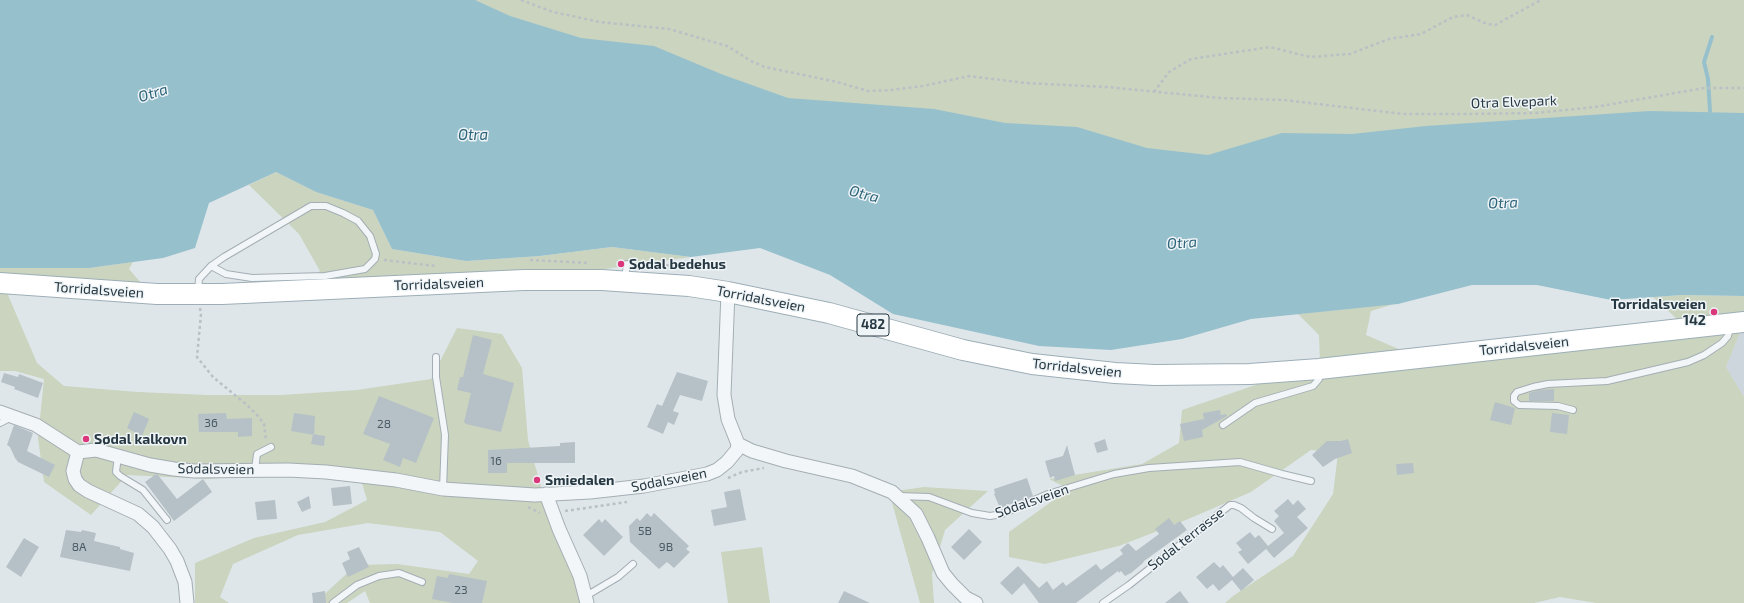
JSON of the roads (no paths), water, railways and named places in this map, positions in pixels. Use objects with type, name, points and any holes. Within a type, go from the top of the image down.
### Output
[{"type":"main road","name":"Torridalsveien","points":[[0,282],[157,294],[222,294],[524,280],[595,280],[626,273],[829,313],[963,350],[1032,364],[1073,369],[1155,375],[1250,374],[1319,368],[1737,323]]},
{"type":"street","points":[[728,292],[724,395],[728,419],[738,444]]},
{"type":"street","points":[[3,417],[36,425],[78,452],[73,471],[75,479],[80,485],[88,491],[129,509],[145,519],[153,527],[170,549],[176,561],[185,582],[188,603]]},
{"type":"street","name":"Sødalsveien","points":[[78,452],[96,450],[150,465],[194,471],[255,470],[326,472],[396,480],[443,489],[546,494],[644,486],[707,474],[727,462],[734,454],[738,444],[752,451],[786,461],[858,478],[883,487],[897,496]]},
{"type":"street","points":[[546,494],[561,535],[580,576],[587,600]]},
{"type":"street","points":[[897,496],[916,514],[943,573],[966,598],[976,603]]},
{"type":"lane","points":[[198,293],[199,279],[211,266],[310,206],[326,206],[358,221],[370,236],[375,250],[375,259],[365,269],[325,276],[272,279],[240,277],[226,274],[211,266]]},
{"type":"lane","name":"Torridalsveien","points":[[1573,410],[1558,406],[1519,405],[1514,401],[1514,396],[1517,392],[1548,384],[1607,381],[1688,362],[1704,355],[1722,343],[1737,323]]},
{"type":"lane","points":[[436,357],[436,377],[445,435],[443,489]]},
{"type":"lane","points":[[1223,425],[1255,403],[1313,386],[1319,379],[1319,368]]},
{"type":"lane","points":[[255,470],[257,454],[271,448]]},
{"type":"lane","points":[[118,456],[116,472],[143,490],[167,520]]},
{"type":"lane","name":"Sødalsveien","points":[[897,496],[929,497],[972,513],[990,516],[1002,514],[1048,494],[1114,474],[1150,468],[1240,462],[1276,473],[1311,481]]},
{"type":"lane","name":"Sødal terrasse","points":[[1103,603],[1129,585],[1230,505],[1234,504],[1272,529]]},
{"type":"lane","points":[[587,600],[633,564]]},
{"type":"lane","points":[[333,603],[357,585],[379,576],[399,573],[422,582]]},
{"type":"water","name":"Otra","points":[[0,0],[475,0],[510,16],[581,38],[654,46],[721,74],[788,98],[934,109],[1005,123],[1077,127],[1147,148],[1208,155],[1282,133],[1352,134],[1426,126],[1650,111],[1744,113],[1744,296],[1682,295],[1611,300],[1537,285],[1472,285],[1398,304],[1251,319],[1182,339],[1111,350],[1039,346],[893,314],[830,275],[760,248],[691,257],[612,247],[540,256],[466,261],[392,249],[373,210],[316,192],[276,172],[209,203],[195,248],[163,258],[89,268],[0,268]]},
{"type":"waterway","points":[[1710,111],[1708,79],[1704,62],[1712,37]]},
{"type":"place","name":"Sødal bedehus","points":[[621,264]]},
{"type":"place","name":"Torridalsveien 142","points":[[1714,312]]},
{"type":"place","name":"Sødal kalkovn","points":[[86,439]]},
{"type":"place","name":"Smiedalen","points":[[537,480]]}]
